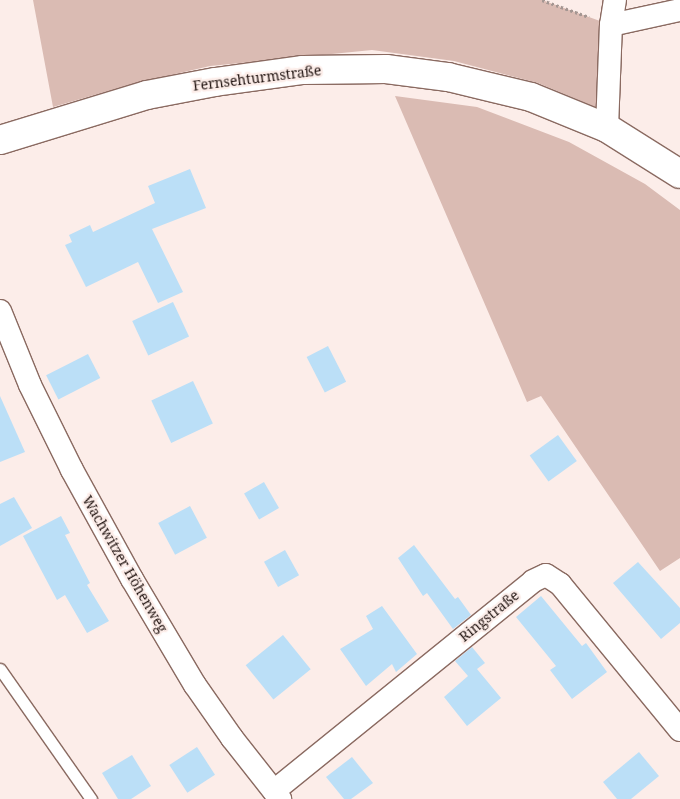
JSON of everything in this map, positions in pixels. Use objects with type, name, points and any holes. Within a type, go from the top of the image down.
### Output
[{"type":"street","points":[[607,128],[611,24],[615,0]]},
{"type":"street","points":[[611,24],[680,10]]},
{"type":"street","name":"Fernsehturmstraße","points":[[0,140],[147,95],[215,82],[303,70],[386,69],[448,77],[531,97],[607,128],[680,174]]},
{"type":"street","name":"Wachwitzer Höhenweg","points":[[0,311],[30,385],[72,470],[132,579],[195,685],[232,738],[277,795]]},
{"type":"street","name":"Ringstraße","points":[[277,795],[533,581],[546,575],[560,584],[680,730]]},
{"type":"lane","points":[[0,669],[91,799]]},
{"type":"path","points":[[542,0],[611,24]]},
{"type":"shaded area","points":[[33,0],[542,0],[611,25],[600,109],[538,83],[454,61],[372,50],[210,66],[132,84],[53,107]]},
{"type":"shaded area","points":[[395,96],[477,107],[569,142],[645,184],[680,210],[680,558],[660,571],[541,396],[527,402]]},
{"type":"building","points":[[190,169],[206,208],[152,229],[183,292],[158,303],[138,262],[86,287],[65,245],[72,242],[69,235],[90,225],[93,232],[155,203],[148,186]]},
{"type":"building","points":[[173,302],[189,336],[148,355],[132,321]]},
{"type":"building","points":[[328,346],[346,382],[325,393],[307,357]]},
{"type":"building","points":[[88,354],[100,378],[58,399],[46,375]]},
{"type":"building","points":[[193,381],[213,424],[171,443],[151,400]]},
{"type":"building","points":[[0,396],[25,452],[0,462]]},
{"type":"building","points":[[558,435],[577,461],[548,481],[530,456]]},
{"type":"building","points":[[264,482],[279,508],[259,519],[244,494]]},
{"type":"building","points":[[14,497],[32,528],[0,546],[0,504]]},
{"type":"building","points":[[190,506],[207,538],[175,555],[158,523]]},
{"type":"building","points":[[61,516],[70,533],[65,535],[90,583],[87,585],[109,621],[87,633],[65,595],[57,600],[23,536]]},
{"type":"building","points":[[414,545],[455,599],[458,597],[471,615],[453,629],[427,593],[423,596],[398,558]]},
{"type":"building","points":[[285,550],[299,575],[278,587],[264,562]]},
{"type":"building","points":[[638,562],[680,608],[680,623],[661,639],[613,583]]},
{"type":"building","points":[[541,596],[582,646],[586,643],[607,672],[572,699],[550,670],[556,666],[516,617]]},
{"type":"building","points":[[382,606],[417,654],[396,672],[392,664],[366,686],[340,649],[373,629],[366,616]]},
{"type":"building","points":[[283,635],[311,669],[273,699],[246,665]]},
{"type":"building","points":[[472,647],[485,663],[477,669],[501,698],[467,726],[444,697],[468,676],[455,661]]},
{"type":"building","points":[[197,747],[215,775],[187,793],[169,765]]},
{"type":"building","points":[[639,752],[659,776],[631,799],[617,799],[603,782]]},
{"type":"building","points":[[132,755],[151,786],[131,799],[118,799],[102,773]]},
{"type":"building","points":[[352,757],[373,783],[351,799],[344,799],[326,777]]}]
